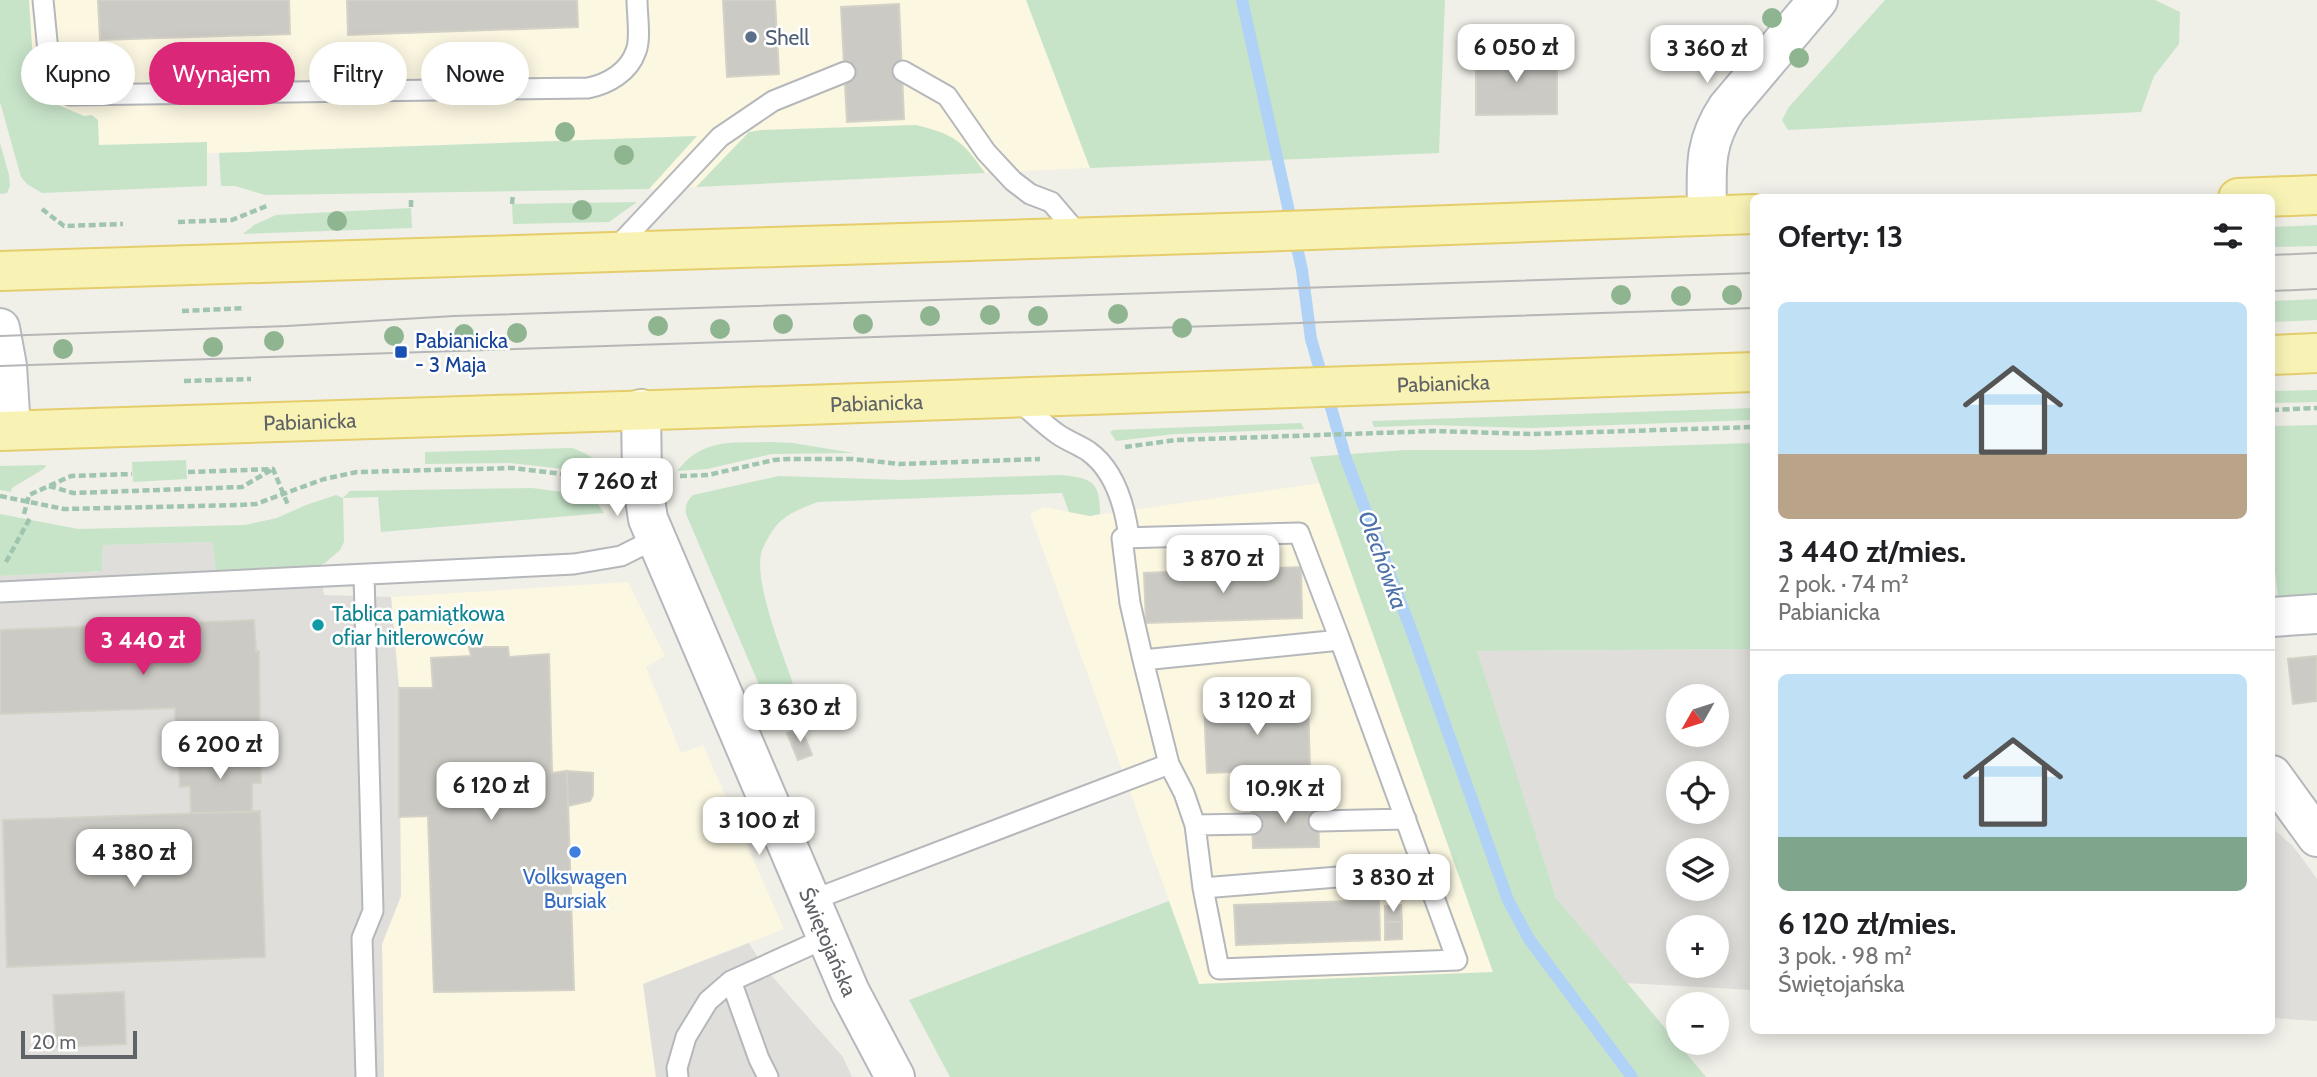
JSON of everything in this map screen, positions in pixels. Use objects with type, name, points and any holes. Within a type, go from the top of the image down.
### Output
[{"type":"main road","points":[[2275,197],[2317,195]]},
{"type":"main road","points":[[0,271],[1750,214]]},
{"type":"main road","points":[[2275,355],[2317,353]]},
{"type":"main road","name":"Pabianicka","points":[[6,430],[356,421],[1750,372]]},
{"type":"street","points":[[1707,215],[1707,153],[1717,123],[1818,0]]},
{"type":"street","points":[[0,328],[7,366],[6,430]]},
{"type":"street","name":"Świętojańska","points":[[641,409],[642,479],[648,519],[655,539],[850,992],[895,1077]]},
{"type":"street","points":[[2275,617],[2317,614]]},
{"type":"street","points":[[2275,779],[2317,837]]},
{"type":"lane","points":[[43,0],[50,72],[59,86],[70,95],[588,88],[602,85],[629,65],[637,50],[637,0]]},
{"type":"lane","points":[[902,71],[947,96],[986,152],[1013,181],[1030,194],[1051,202],[1080,236]]},
{"type":"lane","points":[[612,252],[720,137],[773,101],[845,72]]},
{"type":"lane","points":[[1014,397],[1058,435],[1090,452],[1103,466],[1126,511],[1129,537]]},
{"type":"lane","points":[[1299,533],[1340,640],[1457,960],[1219,969],[1203,888],[1195,825],[1184,793],[1169,764],[1130,603],[1122,538],[1299,533]]},
{"type":"lane","points":[[1,592],[574,564],[621,556],[655,539]]},
{"type":"lane","points":[[364,575],[373,911],[362,938],[366,1077]]},
{"type":"lane","points":[[1143,660],[1340,640]]},
{"type":"lane","points":[[810,901],[1169,764]]},
{"type":"lane","points":[[1319,821],[1406,819]]},
{"type":"lane","points":[[1195,825],[1252,824]]},
{"type":"lane","points":[[1203,888],[1424,870]]},
{"type":"lane","points":[[678,1077],[677,1068],[685,1037],[708,1001],[731,981],[826,938]]},
{"type":"lane","points":[[731,981],[768,1077]]},
{"type":"path","points":[[512,204],[513,195]]},
{"type":"path","points":[[411,200],[411,208]]},
{"type":"path","points":[[178,222],[232,220],[269,205]]},
{"type":"path","points":[[42,209],[64,226],[123,224]]},
{"type":"path","points":[[182,311],[245,308]]},
{"type":"path","points":[[184,381],[251,379]]},
{"type":"path","points":[[2275,410],[2317,408]]},
{"type":"path","points":[[1307,436],[1435,431],[1532,435],[1750,427]]},
{"type":"path","points":[[188,472],[273,469]]},
{"type":"path","points":[[49,486],[73,493],[242,487],[273,469]]},
{"type":"path","points":[[273,469],[288,505]]},
{"type":"path","points":[[24,514],[29,495],[71,476],[132,474]]},
{"type":"path","points":[[1,592],[5,563],[31,516]]},
{"type":"shaded area","points":[[0,0],[1026,0],[1090,168],[649,189],[696,136],[43,159],[28,105],[135,105],[135,42],[21,42],[21,78]]},
{"type":"shaded area","points":[[1321,483],[1493,972],[1199,984],[1030,514],[1044,507],[1090,516]]},
{"type":"shaded area","points":[[212,542],[216,571],[319,566],[324,595],[391,597],[399,688],[401,896],[382,944],[384,1077],[0,1077],[0,576],[102,571],[103,545]]},
{"type":"shaded area","name":"Volkswagen Bursiak","points":[[628,582],[665,656],[646,667],[681,753],[703,745],[784,929],[643,984],[656,1077],[384,1077],[382,944],[401,896],[399,688],[391,597]]},
{"type":"shaded area","points":[[1750,649],[1750,990],[1626,983],[1556,898],[1476,651]]},
{"type":"shaded area","points":[[2275,831],[2293,846],[2317,879],[2317,1021],[2275,1018]]},
{"type":"shaded area","points":[[749,943],[763,966],[843,1057],[852,1077],[656,1077],[643,984]]},
{"type":"green space","points":[[0,0],[29,0],[32,42],[21,42],[21,105],[58,105],[84,116],[92,115],[98,120],[99,145],[207,142],[207,186],[42,193],[21,177],[0,102]]},
{"type":"green space","points":[[1026,0],[1445,0],[1439,153],[1090,168]]},
{"type":"green space","points":[[1885,0],[2155,0],[2180,12],[2179,44],[2154,76],[2141,112],[1788,130],[1782,120],[1789,107]]},
{"type":"green space","points":[[916,125],[956,140],[985,173],[696,187],[749,132]]},
{"type":"green space","points":[[697,136],[649,189],[265,195],[235,186],[221,186],[219,153]]},
{"type":"green space","points":[[0,143],[10,186],[7,193],[0,194]]},
{"type":"green space","points":[[637,202],[609,222],[513,224],[512,204]]},
{"type":"green space","points":[[411,208],[412,228],[243,234],[254,225],[276,215]]},
{"type":"green space","points":[[2317,225],[2317,246],[2275,247],[2275,227]]},
{"type":"green space","points":[[2317,299],[2317,320],[2275,322],[2275,301]]},
{"type":"green space","points":[[2317,390],[2317,402],[2275,403],[2275,391]]},
{"type":"green space","points":[[1750,408],[1750,420],[1530,428],[1434,425],[1374,427],[1372,421]]},
{"type":"green space","points":[[1301,423],[1304,429],[1175,434],[1116,441],[1110,432],[1113,430]]},
{"type":"green space","points":[[2317,425],[2317,596],[2278,598],[2275,572],[2275,426]]},
{"type":"green space","points":[[773,442],[854,453],[772,454],[707,469],[677,471],[697,452],[709,447],[732,443]]},
{"type":"green space","points":[[1750,443],[1750,649],[1477,651],[1556,898],[1666,1029],[1666,1055],[1688,1055],[1706,1077],[950,1077],[909,1000],[1169,901],[1199,984],[1493,972],[1310,457],[1405,450],[1533,450]]},
{"type":"green space","points":[[572,448],[592,458],[608,474],[510,463],[425,464],[425,452]]},
{"type":"green space","points":[[186,460],[187,479],[133,482],[132,462]]},
{"type":"green space","points":[[46,465],[12,488],[11,492],[0,490],[0,466]]},
{"type":"green space","points":[[1060,475],[1092,483],[1098,494],[1100,514],[1090,516],[1069,512],[1062,493],[818,502],[785,517],[766,541],[760,563],[770,618],[794,687],[773,695],[763,694],[686,514],[687,503],[693,495],[779,476],[903,480]]},
{"type":"green space","points":[[532,488],[585,495],[596,501],[604,513],[381,532],[378,497],[343,498],[350,491]]},
{"type":"green space","points":[[336,495],[343,498],[344,542],[340,550],[319,566],[216,571],[212,542],[103,545],[102,571],[0,576],[0,514],[78,529],[245,525],[277,518]]},
{"type":"building","points":[[98,0],[289,0],[290,34],[100,40]]},
{"type":"building","points":[[347,0],[577,0],[578,27],[348,35]]},
{"type":"building","name":"Shell","points":[[723,0],[775,0],[779,74],[727,77]]},
{"type":"building","points":[[899,4],[904,119],[847,122],[841,7]]},
{"type":"building","points":[[1508,44],[1528,45],[1528,57],[1557,57],[1557,114],[1476,115],[1476,57],[1508,57]]},
{"type":"building","points":[[1301,567],[1302,618],[1146,623],[1144,573]]},
{"type":"building","points":[[254,620],[256,652],[259,651],[260,753],[176,755],[175,708],[0,714],[0,630]]},
{"type":"building","points":[[469,647],[508,647],[509,657],[549,654],[552,773],[567,771],[574,990],[434,992],[428,816],[399,817],[399,688],[433,688],[431,658],[471,656]]},
{"type":"building","points":[[2317,656],[2317,701],[2293,704],[2288,659]]},
{"type":"building","points":[[1308,701],[1310,769],[1207,773],[1204,704]]},
{"type":"building","points":[[801,728],[812,755],[798,760],[787,733]]},
{"type":"building","points":[[260,753],[261,783],[252,783],[252,812],[191,813],[190,786],[180,787],[178,755]]},
{"type":"building","points":[[567,771],[593,773],[593,795],[590,801],[568,806]]},
{"type":"building","points":[[1318,801],[1319,847],[1253,848],[1251,803]]},
{"type":"building","points":[[260,811],[265,957],[7,967],[3,820]]},
{"type":"building","points":[[1379,900],[1380,940],[1236,945],[1234,905]]},
{"type":"building","points":[[1401,905],[1402,922],[1385,922],[1385,906]]},
{"type":"building","points":[[1385,922],[1402,922],[1402,939],[1385,940]]},
{"type":"building","points":[[124,992],[126,1044],[56,1047],[53,995]]},
{"type":"waterway","name":"Olechówka","points":[[1242,0],[1302,270],[1311,339],[1346,459],[1413,635],[1508,900],[1529,939],[1632,1077]]},
{"type":"tram line","points":[[2275,255],[2317,253]]},
{"type":"tram line","points":[[0,336],[287,326],[454,316],[1750,273]]},
{"type":"tram line","points":[[2275,291],[2317,289]]},
{"type":"tram line","points":[[0,366],[1750,308]]},
{"type":"place","name":"Shell","points":[[751,37]]},
{"type":"place","name":"Pabianicka - 3 Maja","points":[[401,352]]},
{"type":"place","name":"Tablica pamiątkowa ofiar hitlerowców","points":[[318,625]]},
{"type":"place","name":"Volkswagen Bursiak","points":[[575,852]]}]
